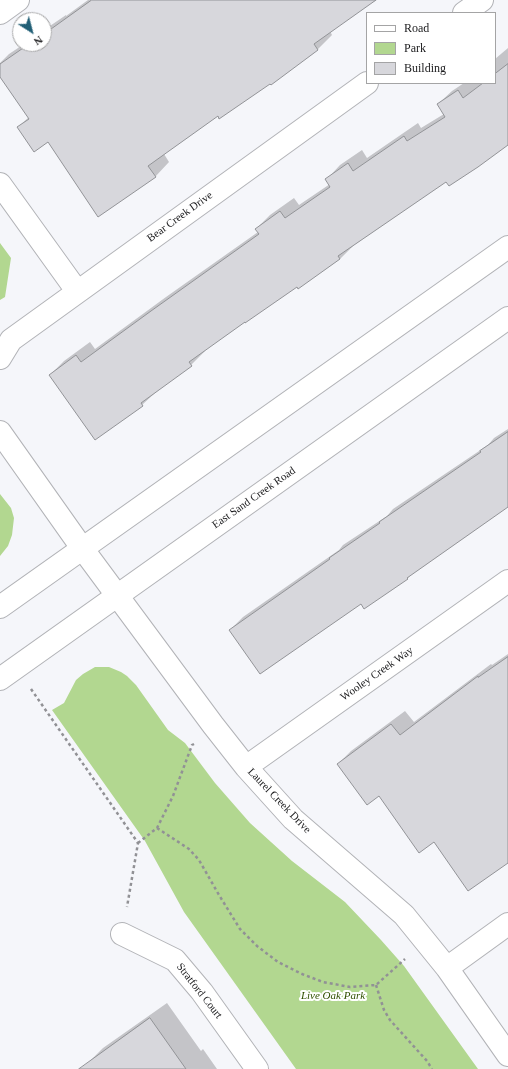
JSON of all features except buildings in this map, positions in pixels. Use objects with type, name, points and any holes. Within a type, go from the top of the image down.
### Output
[{"type":"street","points":[[0,13],[18,0]]},
{"type":"street","points":[[465,12],[482,0]]},
{"type":"street","name":"Bear Creek Drive","points":[[0,358],[10,340],[366,84]]},
{"type":"street","points":[[0,184],[77,292]]},
{"type":"street","points":[[0,606],[508,247]]},
{"type":"street","name":"East Sand Creek Road","points":[[8,674],[508,318]]},
{"type":"street","points":[[0,432],[82,548]]},
{"type":"street","name":"Laurel Creek Drive","points":[[82,548],[213,725],[246,767],[294,819],[404,915],[447,968],[508,1055]]},
{"type":"street","name":"Wooley Creek Way","points":[[246,767],[508,581]]},
{"type":"street","points":[[447,968],[508,924]]},
{"type":"street","name":"Stratford Court","points":[[122,934],[175,960],[202,992],[257,1069]]},
{"type":"path","points":[[8,674],[138,843]]},
{"type":"path","points":[[122,934],[138,843],[157,828],[173,796],[192,745],[213,725]]},
{"type":"path","points":[[157,828],[189,849],[199,860],[240,928],[257,946],[278,962],[302,974],[323,982],[350,987],[376,985],[425,941]]},
{"type":"path","points":[[376,985],[384,1010],[390,1020],[427,1061],[432,1069]]},
{"type":"green space","points":[[0,243],[11,258],[5,297],[0,300]]},
{"type":"green space","points":[[0,494],[11,508],[14,518],[12,535],[8,546],[0,556]]},
{"type":"green space","name":"Live Oak Park","points":[[95,667],[109,667],[127,676],[136,685],[168,730],[185,743],[215,783],[250,823],[292,861],[345,902],[404,966],[478,1069],[296,1069],[184,912],[145,841],[52,710],[64,703],[76,680]]}]
